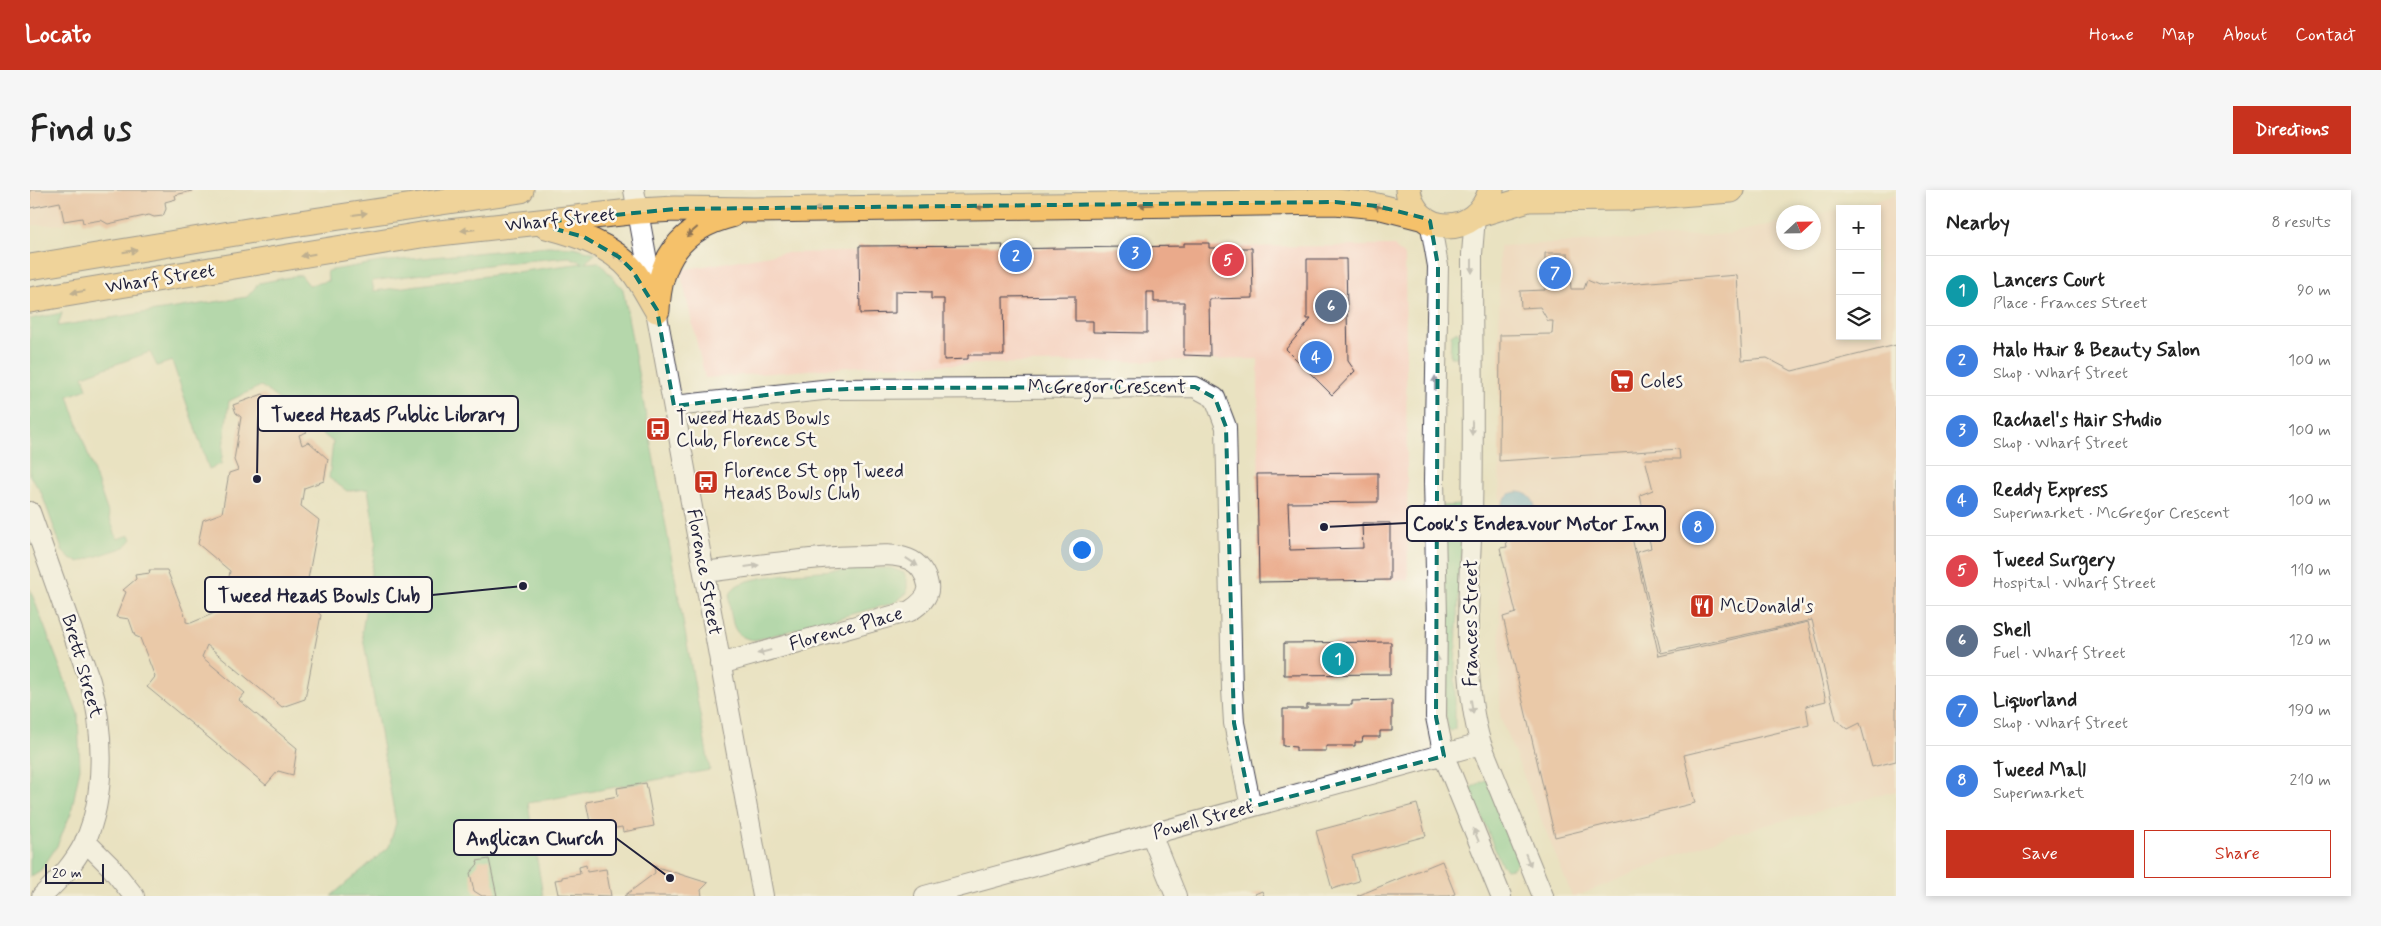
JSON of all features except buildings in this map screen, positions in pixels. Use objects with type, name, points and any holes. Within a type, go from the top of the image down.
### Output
[{"type":"main road","name":"Wharf Street","points":[[30,267],[256,230],[521,190]]},
{"type":"main road","points":[[1408,190],[1415,209],[1427,219]]},
{"type":"main road","points":[[1477,216],[1488,202],[1491,190]]},
{"type":"main road","points":[[1477,216],[1528,199],[1627,198],[1731,190]]},
{"type":"main road","name":"Wharf Street","points":[[30,300],[421,235],[534,223],[636,201],[675,209],[754,210],[1334,202],[1377,206],[1427,219],[1441,225],[1453,226],[1465,223],[1477,216]]},
{"type":"main road","points":[[657,310],[658,288],[662,273],[670,254],[682,241],[698,227],[720,218],[754,210]]},
{"type":"main road","points":[[534,223],[584,237],[618,257],[632,270],[657,310]]},
{"type":"street","name":"Florence Street","points":[[636,201],[763,896]]},
{"type":"street","name":"Frances Street","points":[[1477,216],[1472,254],[1472,501],[1469,674],[1475,723],[1481,744],[1543,896]]},
{"type":"street","name":"Frances Street","points":[[1427,219],[1438,266],[1434,470],[1436,717],[1444,756],[1501,896]]},
{"type":"street","name":"McGregor Crescent","points":[[674,406],[801,391],[876,388],[1195,387],[1215,398],[1226,427],[1234,723],[1251,807]]},
{"type":"street","name":"Brett Street","points":[[30,512],[73,628],[97,705],[101,732],[98,792],[85,842],[63,875],[42,896]]},
{"type":"street","name":"Florence Place","points":[[704,572],[841,556],[897,555],[915,562],[924,572],[929,590],[924,600],[910,611],[720,664]]},
{"type":"street","name":"Powell Street","points":[[925,896],[1444,756],[1481,744]]},
{"type":"street","points":[[1151,834],[1176,896]]},
{"type":"street","points":[[85,842],[110,866],[134,896]]},
{"type":"highlighted area","points":[[1335,202],[1377,206],[1430,221],[1438,266],[1436,717],[1444,756],[1251,807],[1234,723],[1226,427],[1215,398],[1195,387],[876,388],[801,391],[674,406],[657,310],[632,270],[619,257],[584,237],[534,223],[675,209]]},
{"type":"shaded area","points":[[30,190],[57,190],[65,224],[30,225]]},
{"type":"shaded area","points":[[1896,195],[1896,791],[1725,836],[1577,896],[1572,896],[1500,717],[1499,246],[1728,234],[1776,224],[1776,250],[1821,250],[1821,213],[1836,210],[1836,340],[1881,340],[1881,205],[1857,205]]},
{"type":"shaded area","points":[[1394,246],[1405,257],[1408,580],[1259,582],[1258,359],[860,366],[705,378],[680,270],[782,253],[1146,247]]},
{"type":"green space","points":[[548,246],[573,247],[596,253],[585,263],[599,262],[623,289],[710,770],[528,803],[543,896],[331,896],[389,847],[396,823],[362,632],[376,541],[368,489],[347,491],[329,478],[333,442],[261,386],[229,401],[221,464],[209,469],[172,361],[157,366],[150,352],[83,376],[87,389],[68,396],[117,539],[130,535],[132,539],[125,547],[79,562],[70,559],[63,552],[41,492],[30,476],[30,319],[62,313],[58,326],[247,297],[259,283],[301,275],[309,285],[328,281],[327,271],[380,262]],"holes":[[[569,257],[583,263],[374,291],[372,281],[502,263]]]},
{"type":"green space","points":[[1457,331],[1460,335],[1461,357],[1450,357],[1451,335]]},
{"type":"green space","points":[[1442,506],[1462,506],[1463,522],[1455,666],[1455,729],[1451,731],[1448,729],[1444,705]]},
{"type":"green space","points":[[891,568],[904,573],[907,579],[907,593],[894,603],[755,640],[739,634],[733,624],[730,594],[735,587],[745,582],[785,574]]},
{"type":"green space","points":[[30,589],[78,714],[80,768],[71,813],[57,846],[41,870],[30,877]]},
{"type":"green space","points":[[1487,780],[1519,862],[1513,868],[1506,869],[1501,864],[1470,788]]},
{"type":"water","points":[[1518,492],[1530,497],[1535,509],[1530,521],[1518,526],[1506,521],[1501,509],[1506,497]]},
{"type":"place","name":"Rachael's Hair Studio","points":[[1135,253]]},
{"type":"place","name":"Halo Hair & Beauty Salon","points":[[1016,256]]},
{"type":"place","name":"Tweed Surgery","points":[[1228,260]]},
{"type":"place","name":"Liquorland","points":[[1555,273]]},
{"type":"place","name":"Shell","points":[[1331,306]]},
{"type":"place","name":"Reddy Express","points":[[1316,357]]},
{"type":"place","name":"Coles","points":[[1622,381]]},
{"type":"place","name":"Tweed Heads Bowls Club, Florence St","points":[[658,429]]},
{"type":"place","name":"Tweed Heads Public Library","points":[[257,479]]},
{"type":"place","name":"Florence St opp Tweed Heads Bowls Club","points":[[706,482]]},
{"type":"place","name":"Cook's Endeavour Motor Inn","points":[[1324,527]]},
{"type":"place","name":"Tweed Mall","points":[[1698,527]]},
{"type":"place","name":"Tweed Heads Bowls Club","points":[[523,586]]},
{"type":"place","name":"McDonald's","points":[[1702,606]]},
{"type":"place","name":"Lancers Court","points":[[1338,659]]},
{"type":"place","name":"Anglican Church","points":[[670,878]]}]
